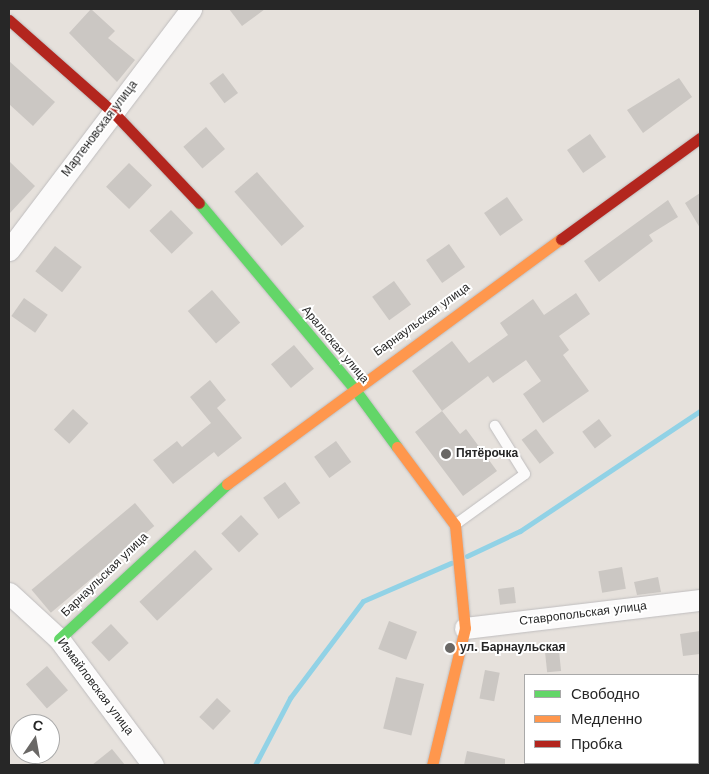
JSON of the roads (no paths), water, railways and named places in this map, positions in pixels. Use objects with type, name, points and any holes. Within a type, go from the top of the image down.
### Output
[{"type":"street","name":"Мартеновская улица","points":[[9,250],[191,9]]},
{"type":"street","name":"Аральская улица","points":[[9,20],[112,112],[206,211],[353,387],[455,525],[463,576],[465,628],[432,765]]},
{"type":"street","name":"Барнаульская улица","points":[[59,639],[175,528],[353,387],[700,138]]},
{"type":"street","name":"Измайловская улица","points":[[9,593],[59,639],[154,765]]},
{"type":"street","name":"Ставропольская улица","points":[[465,628],[700,600]]},
{"type":"lane","points":[[455,525],[525,474],[495,426]]},
{"type":"waterway","points":[[467,556],[520,531],[700,411]]},
{"type":"waterway","points":[[255,765],[290,698],[363,601],[451,563]]},
{"type":"place","name":"Пятёрочка","points":[[446,454]]},
{"type":"place","name":"ул. Барнаульская","points":[[450,648]]}]
